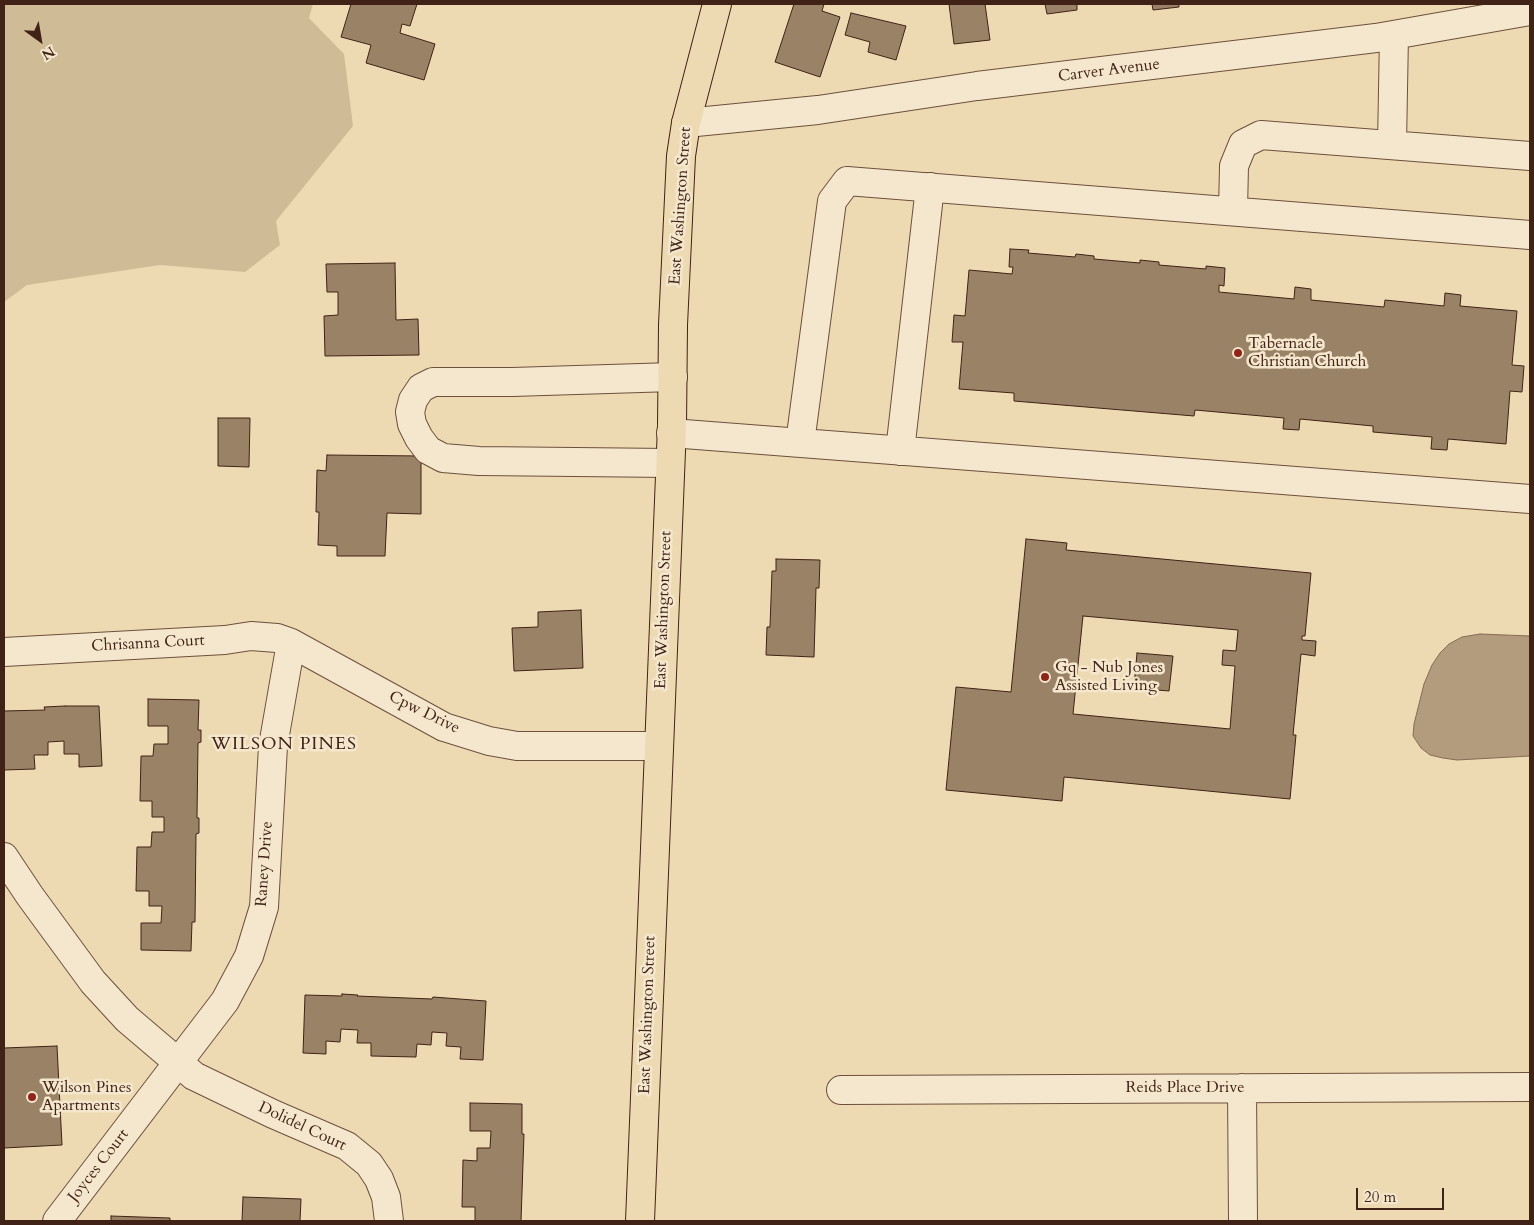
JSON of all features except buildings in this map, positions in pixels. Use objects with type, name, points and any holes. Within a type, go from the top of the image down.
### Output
[{"type":"main road","name":"East Washington Street","points":[[640,1221],[681,156],[686,123],[716,4]]},
{"type":"street","name":"Carver Avenue","points":[[686,123],[818,110],[977,86],[1179,63],[1394,35],[1530,12]]},
{"type":"street","points":[[1392,145],[1394,35]]},
{"type":"street","points":[[1232,211],[1234,166],[1243,144],[1261,135],[1530,156]]},
{"type":"street","points":[[800,443],[832,201],[847,181],[1530,235]]},
{"type":"street","points":[[900,450],[930,187]]},
{"type":"street","points":[[670,463],[479,461],[443,458],[428,450],[419,438],[412,424],[410,412],[413,400],[421,388],[433,382],[512,382],[673,377]]},
{"type":"street","points":[[671,433],[1530,499]]},
{"type":"street","name":"Chrisanna Court","points":[[4,652],[225,640],[251,636],[277,638],[291,642]]},
{"type":"street","name":"Cpw Drive","points":[[291,642],[444,726],[489,741],[517,746],[658,746]]},
{"type":"street","name":"Raney Drive","points":[[178,1064],[225,1002],[249,956],[264,907],[273,746],[291,642]]},
{"type":"street","points":[[4,857],[93,982],[127,1019],[178,1064]]},
{"type":"street","name":"Joyces Court","points":[[56,1221],[178,1064]]},
{"type":"street","name":"Dolidel Court","points":[[178,1064],[194,1076],[273,1114],[347,1146],[369,1164],[379,1179],[386,1197],[389,1221]]},
{"type":"street","name":"Reids Place Drive","points":[[840,1090],[1530,1087]]},
{"type":"street","points":[[1242,1088],[1243,1221]]},
{"type":"shaded area","points":[[4,4],[313,4],[309,18],[344,54],[353,126],[276,221],[280,245],[245,272],[160,265],[27,285],[4,302]]},
{"type":"shaded area","points":[[1480,634],[1530,636],[1530,756],[1457,760],[1443,758],[1430,755],[1421,748],[1413,736],[1414,724],[1424,684],[1432,665],[1449,644],[1462,637]]},
{"type":"place","name":"Tabernacle Christian Church","points":[[1238,353]]},
{"type":"place","name":"Gq - Nub Jones Assisted Living","points":[[1045,677]]},
{"type":"place","name":"Wilson Pines Apartments","points":[[32,1097]]},
{"type":"district","name":"WILSON PINES","points":[[284,745]]}]
